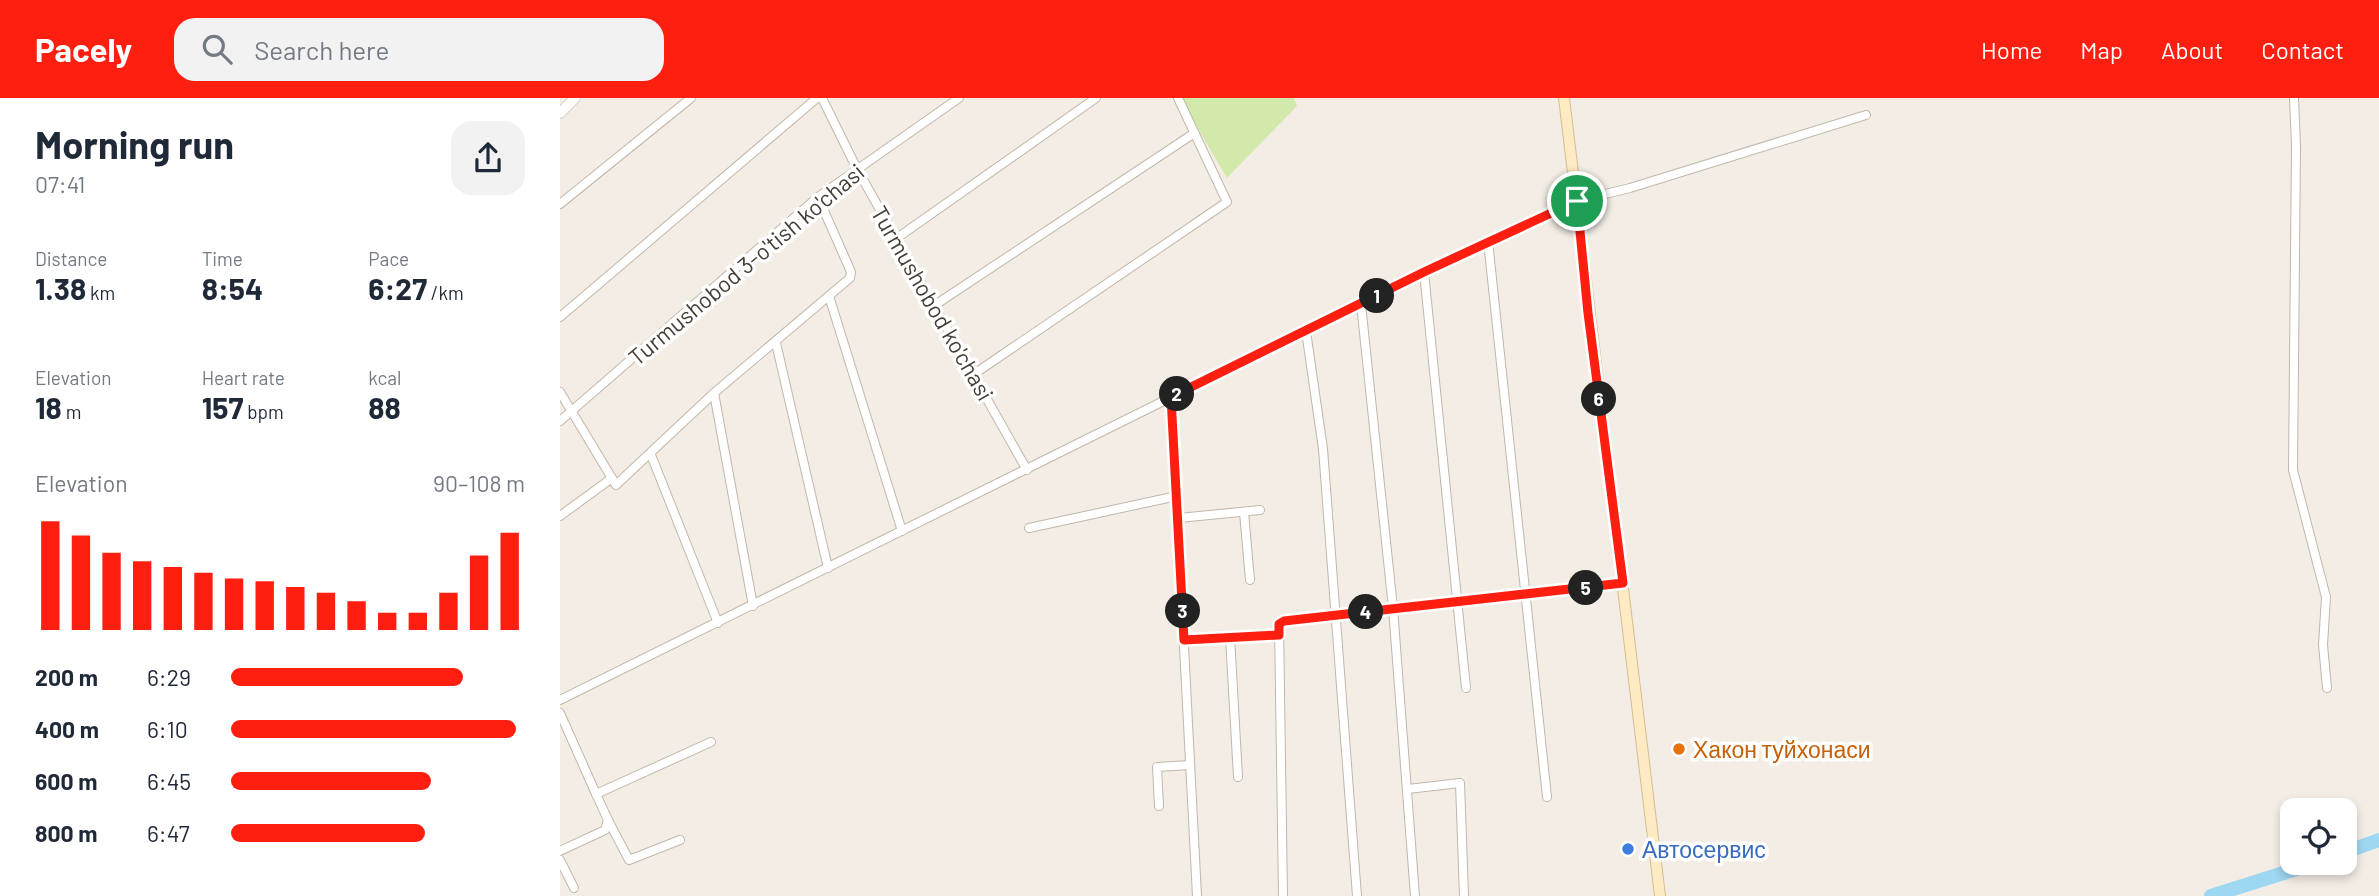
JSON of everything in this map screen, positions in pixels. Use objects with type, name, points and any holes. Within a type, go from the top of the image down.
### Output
[{"type":"main road","points":[[1563,98],[1660,896]]},
{"type":"street","points":[[560,113],[575,98]]},
{"type":"street","points":[[560,204],[691,98]]},
{"type":"street","points":[[560,317],[817,98]]},
{"type":"street","name":"Turmushobod ko'chasi","points":[[822,98],[857,169],[1027,470]]},
{"type":"street","name":"Turmushobod 3-o'tish ko'chasi","points":[[560,421],[818,198],[959,98]]},
{"type":"street","points":[[897,238],[1096,98]]},
{"type":"street","points":[[974,374],[1227,202],[1178,98]]},
{"type":"street","points":[[2294,98],[2296,146],[2293,470],[2326,597],[2323,645],[2327,688]]},
{"type":"street","points":[[560,700],[1424,272],[1577,201],[1630,188],[1866,115]]},
{"type":"street","points":[[935,305],[1193,134]]},
{"type":"street","points":[[560,392],[616,485],[713,393],[776,343],[852,275],[818,198]]},
{"type":"street","points":[[1488,241],[1547,797]]},
{"type":"street","points":[[1424,272],[1466,688]]},
{"type":"street","points":[[829,296],[902,531]]},
{"type":"street","points":[[1362,304],[1393,608],[1415,896]]},
{"type":"street","points":[[1306,331],[1322,449],[1357,896]]},
{"type":"street","points":[[776,343],[828,568]]},
{"type":"street","points":[[713,393],[753,606]]},
{"type":"street","points":[[1171,397],[1197,896]]},
{"type":"street","points":[[651,454],[718,624]]},
{"type":"street","points":[[560,516],[612,478]]},
{"type":"street","points":[[1029,528],[1177,495]]},
{"type":"street","points":[[1179,518],[1259,510]]},
{"type":"street","points":[[1244,512],[1250,580]]},
{"type":"street","points":[[1283,896],[1283,712],[1279,624],[1284,621],[1393,608],[1525,596],[1623,583]]},
{"type":"street","points":[[1184,640],[1279,635]]},
{"type":"street","points":[[1230,637],[1238,777]]},
{"type":"street","points":[[560,713],[629,860],[680,840]]},
{"type":"street","points":[[597,794],[711,742]]},
{"type":"street","points":[[1159,806],[1157,767],[1190,765]]},
{"type":"street","points":[[1408,789],[1460,783],[1464,896]]},
{"type":"street","points":[[560,851],[605,830],[608,820]]},
{"type":"street","points":[[560,860],[574,888]]},
{"type":"green space","points":[[1180,98],[1294,98],[1297,106],[1227,178]]},
{"type":"waterway","points":[[2357,848],[2379,840]]},
{"type":"waterway","points":[[2211,896],[2280,874]]},
{"type":"place","name":"Хакон туйхонаси","points":[[1679,749]]},
{"type":"place","name":"Автосервис","points":[[1628,849]]},
{"type":"route","points":[[1577,201],[1588,313],[1623,583],[1284,621],[1279,624],[1279,635],[1184,640],[1171,397],[1424,272],[1577,201]]}]
